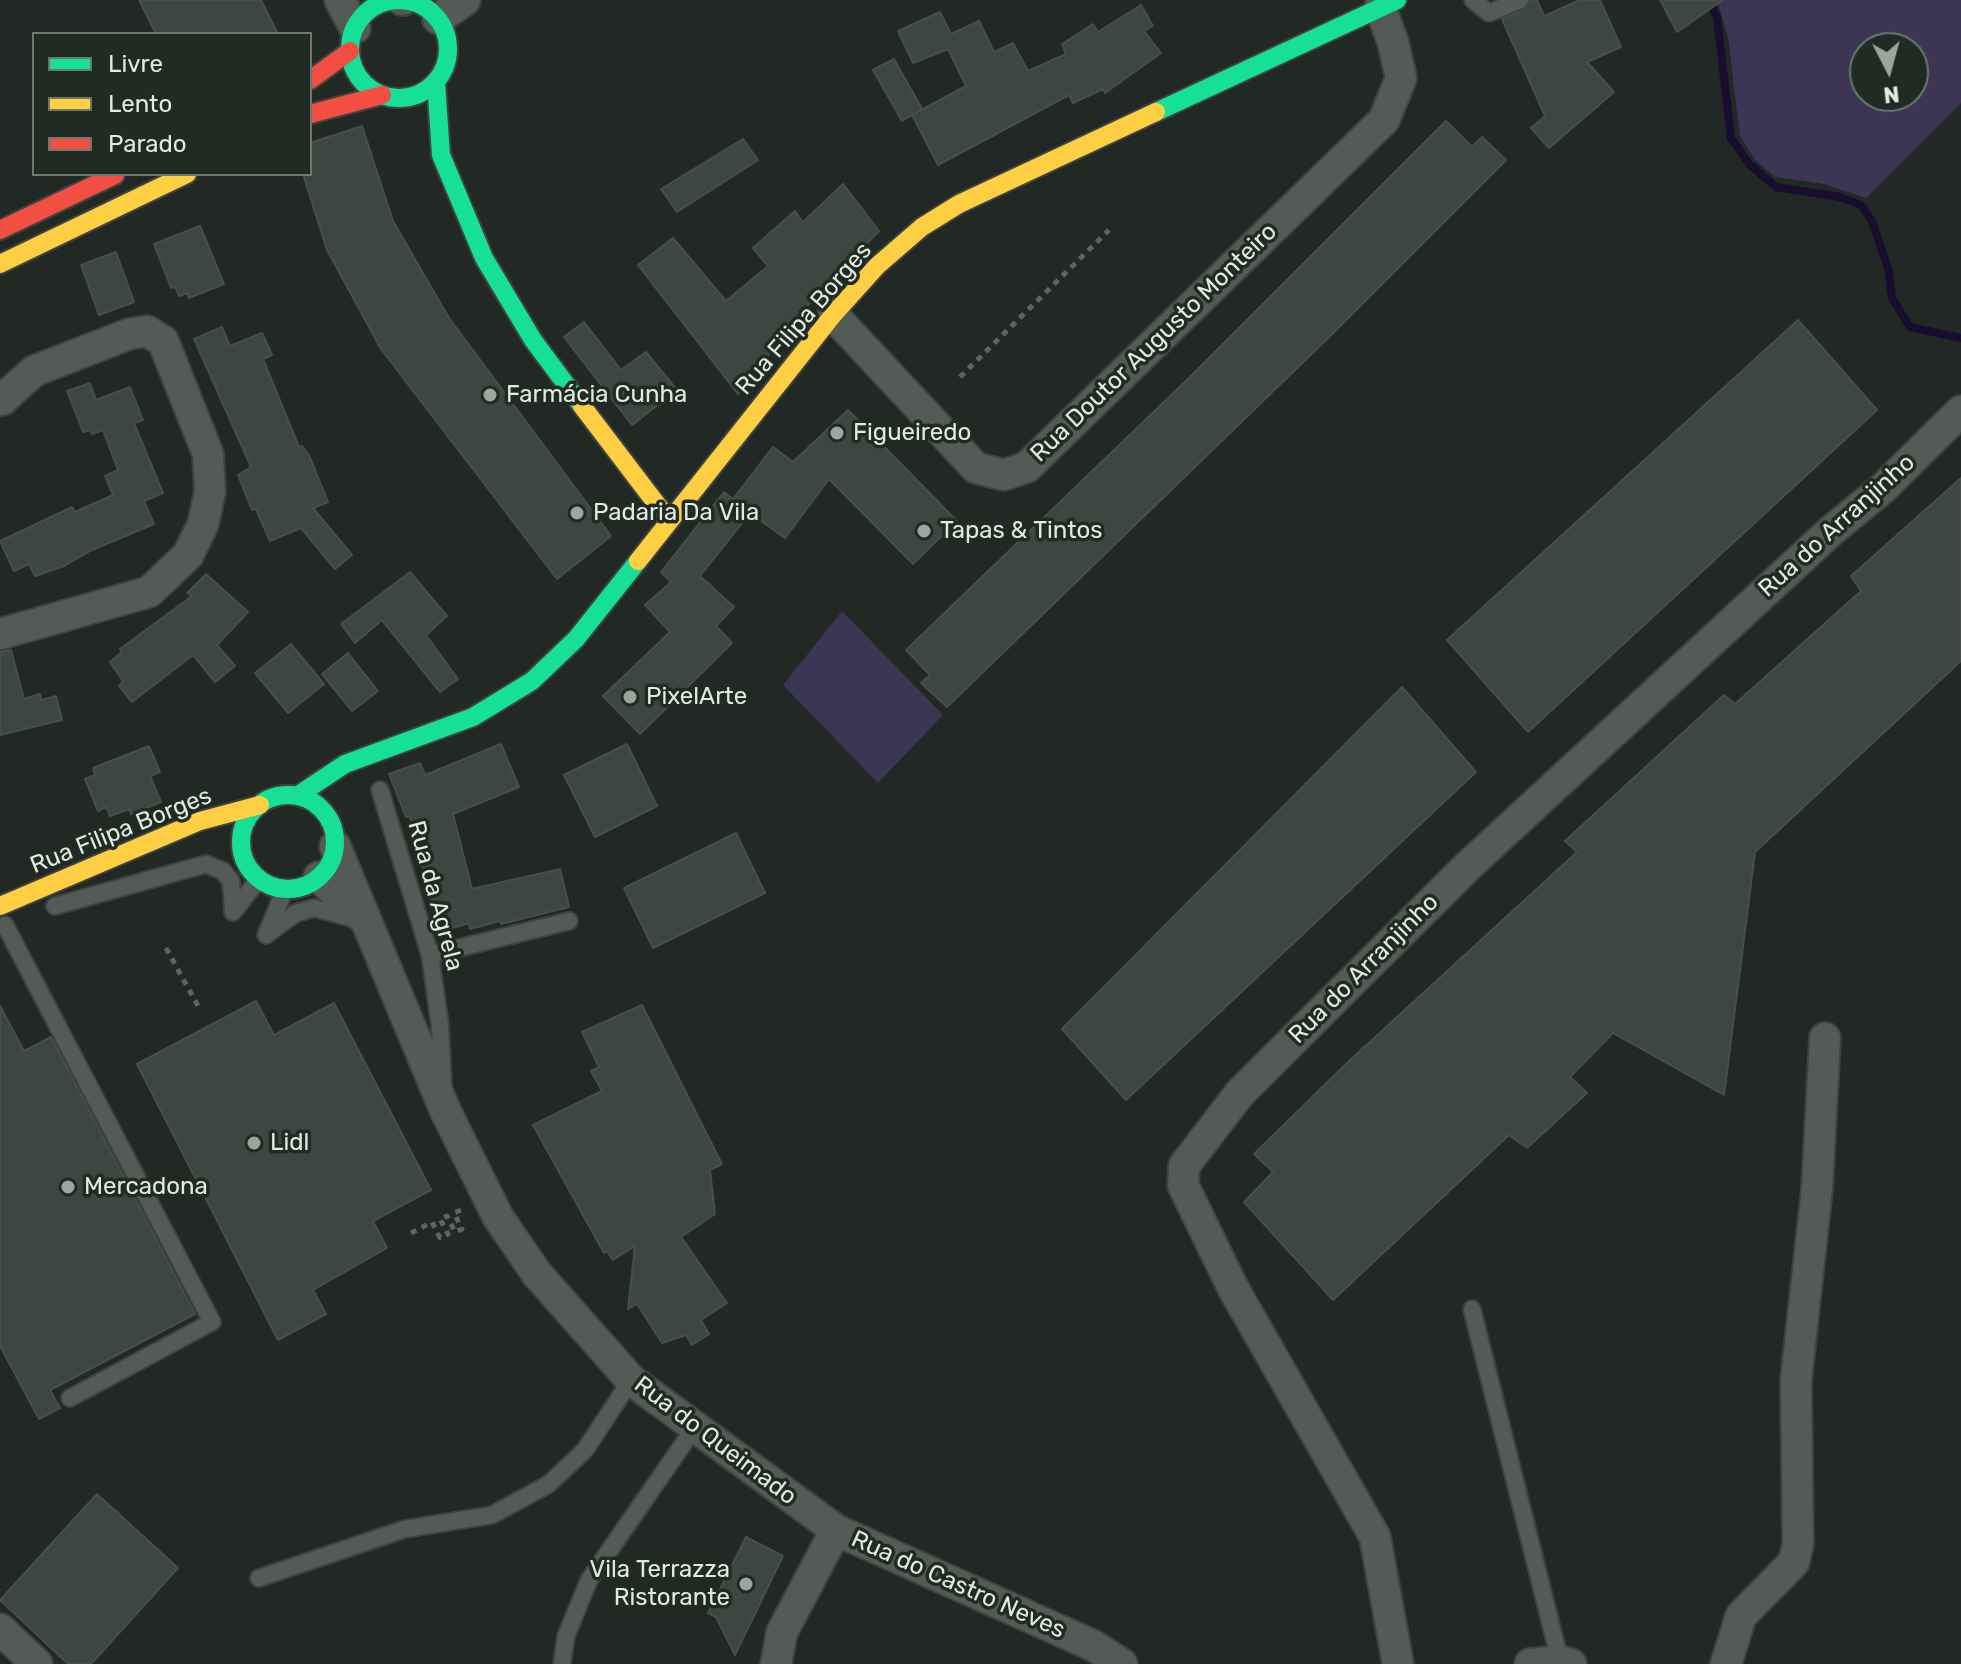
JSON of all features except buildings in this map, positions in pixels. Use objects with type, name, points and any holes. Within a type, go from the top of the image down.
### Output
[{"type":"main road","points":[[312,78],[352,40],[375,6],[403,0],[417,3],[438,19],[448,51],[445,67],[436,82],[412,96],[390,96],[312,114]]},
{"type":"main road","name":"Rua Filipa Borges","points":[[297,796],[345,764],[473,717],[532,681],[576,639],[668,519],[833,315],[877,266],[922,227],[959,204],[1388,4]]},
{"type":"main road","points":[[352,40],[360,78],[390,96],[438,143]]},
{"type":"main road","points":[[436,82],[438,143],[484,258],[533,340],[668,519]]},
{"type":"main road","points":[[0,230],[113,176]]},
{"type":"main road","points":[[0,264],[183,176]]},
{"type":"main road","name":"Rua Filipa Borges","points":[[353,780],[376,753]]},
{"type":"main road","points":[[334,839],[320,809],[297,796],[275,797],[260,805],[244,826],[243,854],[259,879],[285,889],[301,887],[319,877],[331,861],[342,799]]},
{"type":"main road","name":"Rua Filipa Borges","points":[[0,906],[200,821],[260,805]]},
{"type":"main road","name":"Rua Filipa Borges","points":[[48,909],[195,852],[229,850],[243,854]]},
{"type":"street","points":[[340,0],[352,40]]},
{"type":"street","points":[[438,19],[465,0]]},
{"type":"street","name":"Rua Doutor Augusto Monteiro","points":[[833,315],[976,468],[1004,475],[1027,467],[1384,120],[1394,102],[1401,78],[1388,4]]},
{"type":"street","points":[[0,634],[149,592],[188,555],[203,524],[210,492],[208,454],[163,341],[147,331],[129,334],[34,371],[2,400]]},
{"type":"street","name":"Rua do Arranjinho","points":[[1398,1664],[1375,1537],[1233,1288],[1183,1185],[1184,1166],[1240,1093],[1466,868],[1831,531],[1882,489],[1961,411]]},
{"type":"street","name":"Rua do Queimado","points":[[334,839],[445,1110],[498,1217],[537,1274],[631,1380],[836,1530]]},
{"type":"street","name":"Rua do Queimado","points":[[319,877],[368,924]]},
{"type":"street","points":[[1726,1664],[1741,1616],[1794,1562],[1798,1544],[1796,1380],[1817,1189],[1825,1038]]},
{"type":"street","points":[[776,1664],[782,1632],[836,1530]]},
{"type":"street","name":"Rua do Castro Neves","points":[[836,1530],[1094,1646],[1122,1664]]},
{"type":"street","points":[[0,1629],[37,1664]]},
{"type":"street","points":[[1530,1664],[1566,1662]]},
{"type":"lane","points":[[1473,0],[1489,13],[1520,0]]},
{"type":"lane","name":"Rua da Agrela","points":[[380,790],[430,955],[440,1025],[445,1110]]},
{"type":"lane","points":[[48,909],[206,864],[223,871],[231,881],[233,912],[259,879]]},
{"type":"lane","points":[[285,889],[266,935],[296,913],[314,908],[336,911],[368,924]]},
{"type":"lane","points":[[430,955],[569,921]]},
{"type":"lane","points":[[8,924],[212,1322],[70,1398]]},
{"type":"lane","points":[[1472,1309],[1566,1662]]},
{"type":"lane","points":[[259,1578],[405,1529],[492,1515],[549,1484],[585,1450],[631,1380]]},
{"type":"lane","points":[[562,1664],[566,1636],[589,1580],[695,1427]]},
{"type":"path","points":[[960,377],[1109,230]]},
{"type":"path","points":[[166,948],[198,1006]]},
{"type":"path","points":[[411,1233],[432,1222],[440,1238],[448,1234],[440,1219],[447,1216],[455,1232],[462,1229],[454,1213],[461,1210]]},
{"type":"shaded area","points":[[1717,0],[1961,0],[1961,103],[1866,198],[1824,184],[1775,177],[1755,160],[1740,136],[1728,37]]},
{"type":"shaded area","points":[[842,611],[943,715],[878,783],[783,685]]},
{"type":"waterway","points":[[1708,0],[1717,17],[1731,138],[1750,165],[1776,187],[1840,197],[1861,205],[1872,221],[1888,268],[1892,298],[1910,327],[1961,338]]},
{"type":"traffic: fast","points":[[399,0],[418,4],[433,15],[444,30],[448,49],[444,68],[433,83],[418,94],[399,98],[380,94],[365,83],[354,68],[350,49],[354,30],[365,15],[380,4],[399,0]]},
{"type":"traffic: fast","points":[[1156,112],[1397,0]]},
{"type":"traffic: fast","points":[[436,82],[441,155],[484,258],[533,340],[582,406]]},
{"type":"traffic: fast","points":[[297,796],[345,764],[473,717],[532,681],[576,639],[638,561]]},
{"type":"traffic: fast","points":[[288,795],[306,799],[321,809],[331,824],[335,842],[331,860],[321,875],[306,885],[288,889],[270,885],[255,875],[245,860],[241,842],[245,824],[255,809],[270,799],[288,795]]},
{"type":"traffic: slow","points":[[638,561],[833,315],[877,266],[922,227],[959,204],[1156,112]]},
{"type":"traffic: slow","points":[[0,264],[183,176]]},
{"type":"traffic: slow","points":[[582,406],[668,519]]},
{"type":"traffic: slow","points":[[0,906],[200,821],[260,805]]},
{"type":"traffic: jam","points":[[312,79],[350,51]]},
{"type":"traffic: jam","points":[[312,113],[382,95]]},
{"type":"traffic: jam","points":[[0,230],[113,176]]},
{"type":"place","name":"Farmácia Cunha","points":[[490,395]]},
{"type":"place","name":"Figueiredo","points":[[837,433]]},
{"type":"place","name":"Padaria Da Vila","points":[[577,513]]},
{"type":"place","name":"Tapas & Tintos","points":[[924,531]]},
{"type":"place","name":"PixelArte","points":[[630,697]]},
{"type":"place","name":"Lidl","points":[[254,1143]]},
{"type":"place","name":"Mercadona","points":[[68,1187]]},
{"type":"place","name":"Vila Terrazza Ristorante","points":[[746,1584]]}]
